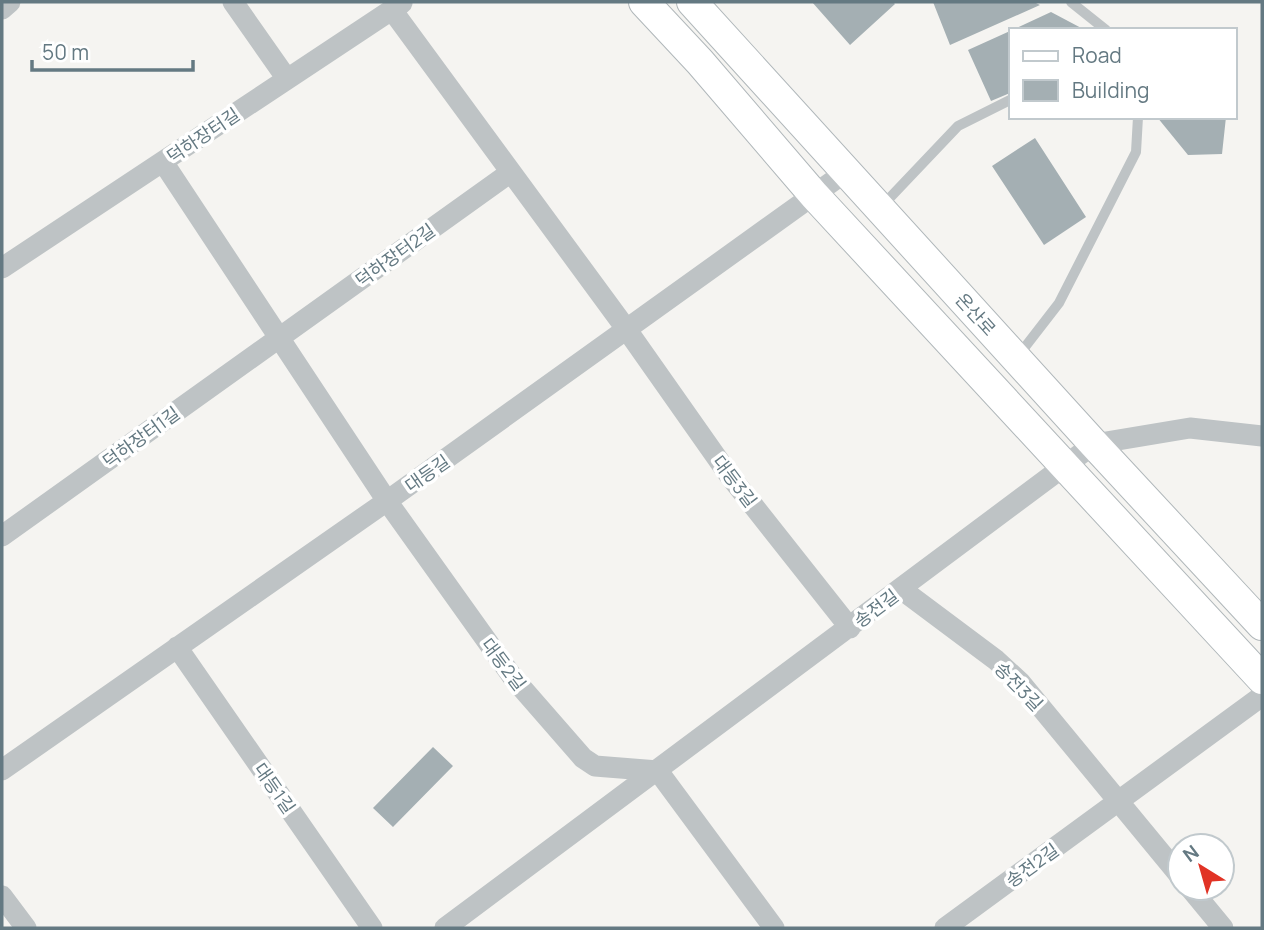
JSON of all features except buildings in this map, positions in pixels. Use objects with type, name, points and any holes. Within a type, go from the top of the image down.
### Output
[{"type":"main road","points":[[644,2],[701,62],[814,195],[1262,679]]},
{"type":"main road","name":"온산로","points":[[692,2],[1262,625]]},
{"type":"street","points":[[2,9],[10,2]]},
{"type":"street","points":[[233,2],[287,79]]},
{"type":"street","points":[[398,6],[511,172],[627,330]]},
{"type":"street","name":"덕하장터길","points":[[2,268],[398,6]]},
{"type":"street","points":[[163,162],[387,501]]},
{"type":"street","name":"대등길","points":[[2,770],[387,501],[847,171]]},
{"type":"street","name":"덕하장터2길","points":[[279,338],[511,172]]},
{"type":"street","name":"대등3길","points":[[627,330],[729,475],[849,628]]},
{"type":"street","name":"덕하장터1길","points":[[2,537],[279,338]]},
{"type":"street","points":[[1094,444],[1191,428],[1262,436]]},
{"type":"street","name":"송전길","points":[[445,928],[1094,444]]},
{"type":"street","name":"대등2길","points":[[387,501],[514,679],[583,758],[595,766],[658,771]]},
{"type":"street","name":"송전3길","points":[[901,589],[996,660],[1020,682],[1166,859]]},
{"type":"street","name":"대등1길","points":[[177,648],[372,928]]},
{"type":"street","points":[[1119,802],[1262,695]]},
{"type":"street","points":[[658,771],[774,928]]},
{"type":"street","name":"송전2길","points":[[944,928],[1119,802]]},
{"type":"street","points":[[2,896],[26,928]]},
{"type":"street","points":[[1202,902],[1223,928]]},
{"type":"lane","points":[[1071,2],[1104,28]]},
{"type":"lane","points":[[881,208],[958,126],[1009,100]]},
{"type":"lane","points":[[1016,358],[1059,303],[1130,164],[1136,152],[1138,119]]}]
